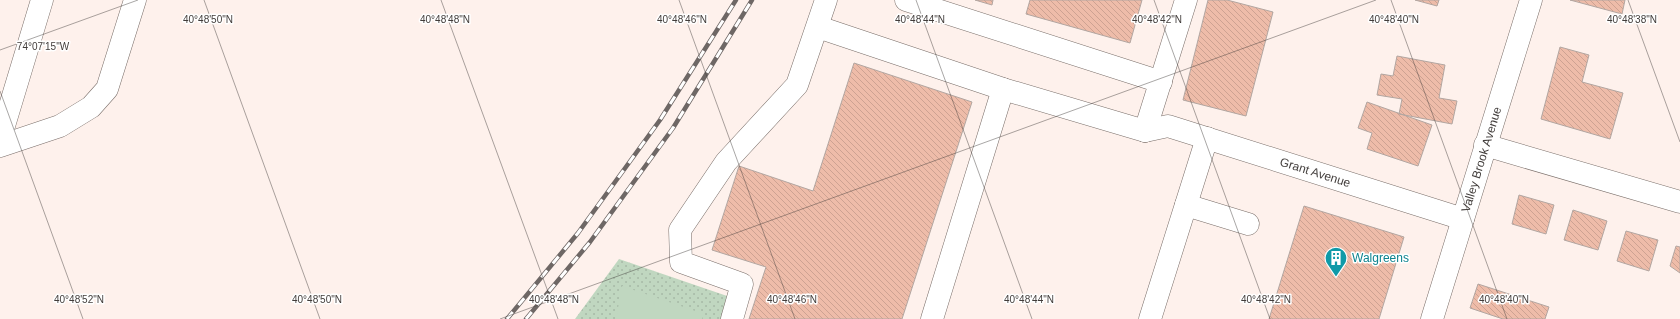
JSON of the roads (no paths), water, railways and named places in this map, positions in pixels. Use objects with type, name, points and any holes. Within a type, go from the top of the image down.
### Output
[{"type":"street","points":[[0,139],[42,0]]},
{"type":"street","points":[[0,146],[60,126],[91,107],[107,89],[135,0]]},
{"type":"street","points":[[732,319],[742,284],[680,262],[680,230],[726,162],[797,85],[826,0]]},
{"type":"street","points":[[906,0],[1161,82]]},
{"type":"street","points":[[818,27],[1003,89],[1145,131],[1186,0]]},
{"type":"street","name":"Valley Brook Avenue","points":[[1432,319],[1531,0]]},
{"type":"street","points":[[932,319],[1003,89]]},
{"type":"street","name":"Grant Avenue","points":[[1145,131],[1168,126],[1463,219]]},
{"type":"street","points":[[1150,319],[1207,138]]},
{"type":"street","points":[[1485,145],[1680,202]]},
{"type":"street","points":[[1186,205],[1248,224]]},
{"type":"railway","points":[[507,319],[578,233],[660,120],[736,0]]},
{"type":"railway","points":[[526,319],[590,242],[673,128],[752,0]]},
{"type":"place","name":"Walgreens","points":[[1336,278]]}]
